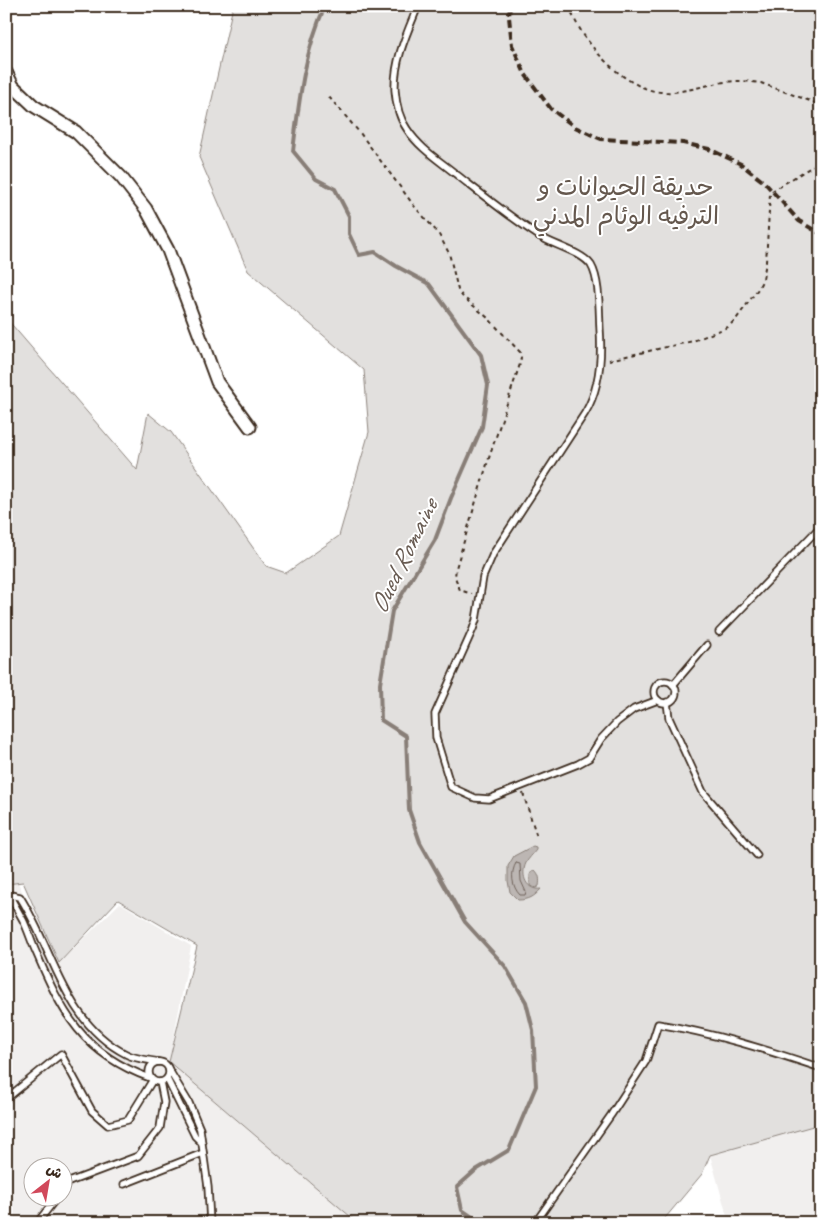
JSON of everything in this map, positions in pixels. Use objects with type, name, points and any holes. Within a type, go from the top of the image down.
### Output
[{"type":"street","points":[[6,72],[9,88],[76,132],[121,176],[146,209],[168,250],[217,382],[250,427]]},
{"type":"lane","points":[[418,6],[399,55],[395,87],[397,106],[406,129],[437,159],[507,215],[551,244],[575,253],[590,264],[597,292],[600,337],[597,388],[591,403],[500,542],[483,577],[478,613],[473,629],[435,714],[436,738],[451,787],[475,798],[489,799],[589,758],[601,739],[616,722],[634,709],[658,700],[667,702],[675,696],[673,685],[664,681],[657,684],[654,693],[658,700]]},
{"type":"lane","points":[[719,632],[821,526]]},
{"type":"lane","points":[[673,685],[707,645]]},
{"type":"lane","points":[[667,702],[669,718],[703,792],[757,855]]},
{"type":"lane","points":[[7,893],[20,897],[30,913],[65,990],[86,1023],[104,1040],[127,1055],[165,1064],[170,1070],[190,1103],[200,1129],[208,1188],[210,1223]]},
{"type":"lane","points":[[7,893],[24,921],[56,998],[70,1022],[84,1038],[102,1053],[128,1070],[151,1079],[155,1083],[167,1079],[170,1070]]},
{"type":"lane","points":[[535,1223],[611,1115],[646,1061],[658,1024],[757,1046],[821,1068]]},
{"type":"lane","points":[[6,1099],[61,1054],[92,1110],[108,1125],[128,1120],[151,1079],[149,1069],[159,1062]]},
{"type":"lane","points":[[167,1079],[194,1136],[201,1142]]},
{"type":"lane","points":[[72,1181],[138,1156],[160,1128],[164,1102],[160,1082]]},
{"type":"lane","points":[[124,1184],[202,1153]]},
{"type":"lane","points":[[37,1223],[50,1206]]},
{"type":"path","points":[[569,6],[575,23],[594,50],[608,64],[632,81],[649,90],[662,92],[679,91],[718,83],[744,81],[761,83],[821,105]]},
{"type":"path","points":[[329,97],[360,133],[415,207],[438,232],[449,253],[458,290],[462,296],[488,318],[520,352],[522,358],[488,461],[456,568],[455,577],[460,590],[480,595]]},
{"type":"path","points":[[599,362],[693,340],[728,327],[746,307],[763,279],[766,270],[770,194],[821,161]]},
{"type":"path","points":[[521,786],[537,838]]},
{"type":"shaded area","points":[[13,871],[55,967],[120,903],[191,946],[169,1062],[358,1223],[6,1223],[6,873]]},
{"type":"shaded area","points":[[821,999],[821,1223],[729,1223],[710,1155]]},
{"type":"green space","name":"حديقة الحيوانات و الترفيه الوئام المدني","points":[[233,6],[821,6],[821,1126],[820,1124],[710,1155],[702,1174],[661,1223],[358,1223],[169,1062],[197,946],[118,900],[59,963],[23,882],[6,884],[6,318],[137,470],[148,413],[171,432],[266,566],[286,573],[339,536],[369,432],[364,370],[248,271],[199,157]]},
{"type":"water","points":[[533,846],[536,847],[536,850],[526,863],[524,877],[532,888],[541,889],[531,898],[518,900],[510,892],[508,866],[514,856]]},
{"type":"water","points":[[535,870],[539,880],[539,886],[536,888],[530,886],[530,875]]},
{"type":"waterway","name":"Oued Romaine","points":[[325,6],[307,59],[293,151],[316,179],[335,189],[349,216],[349,234],[359,255],[375,252],[429,284],[481,355],[488,385],[482,427],[435,540],[392,611],[380,684],[381,720],[406,736],[409,810],[420,842],[465,922],[505,966],[526,1002],[533,1030],[536,1086],[509,1150],[476,1170],[457,1187],[462,1210],[481,1223]]},
{"type":"railway","points":[[510,6],[509,17],[512,45],[525,74],[551,109],[575,127],[601,139],[683,143],[709,149],[741,164],[765,183],[799,221],[821,234]]}]
